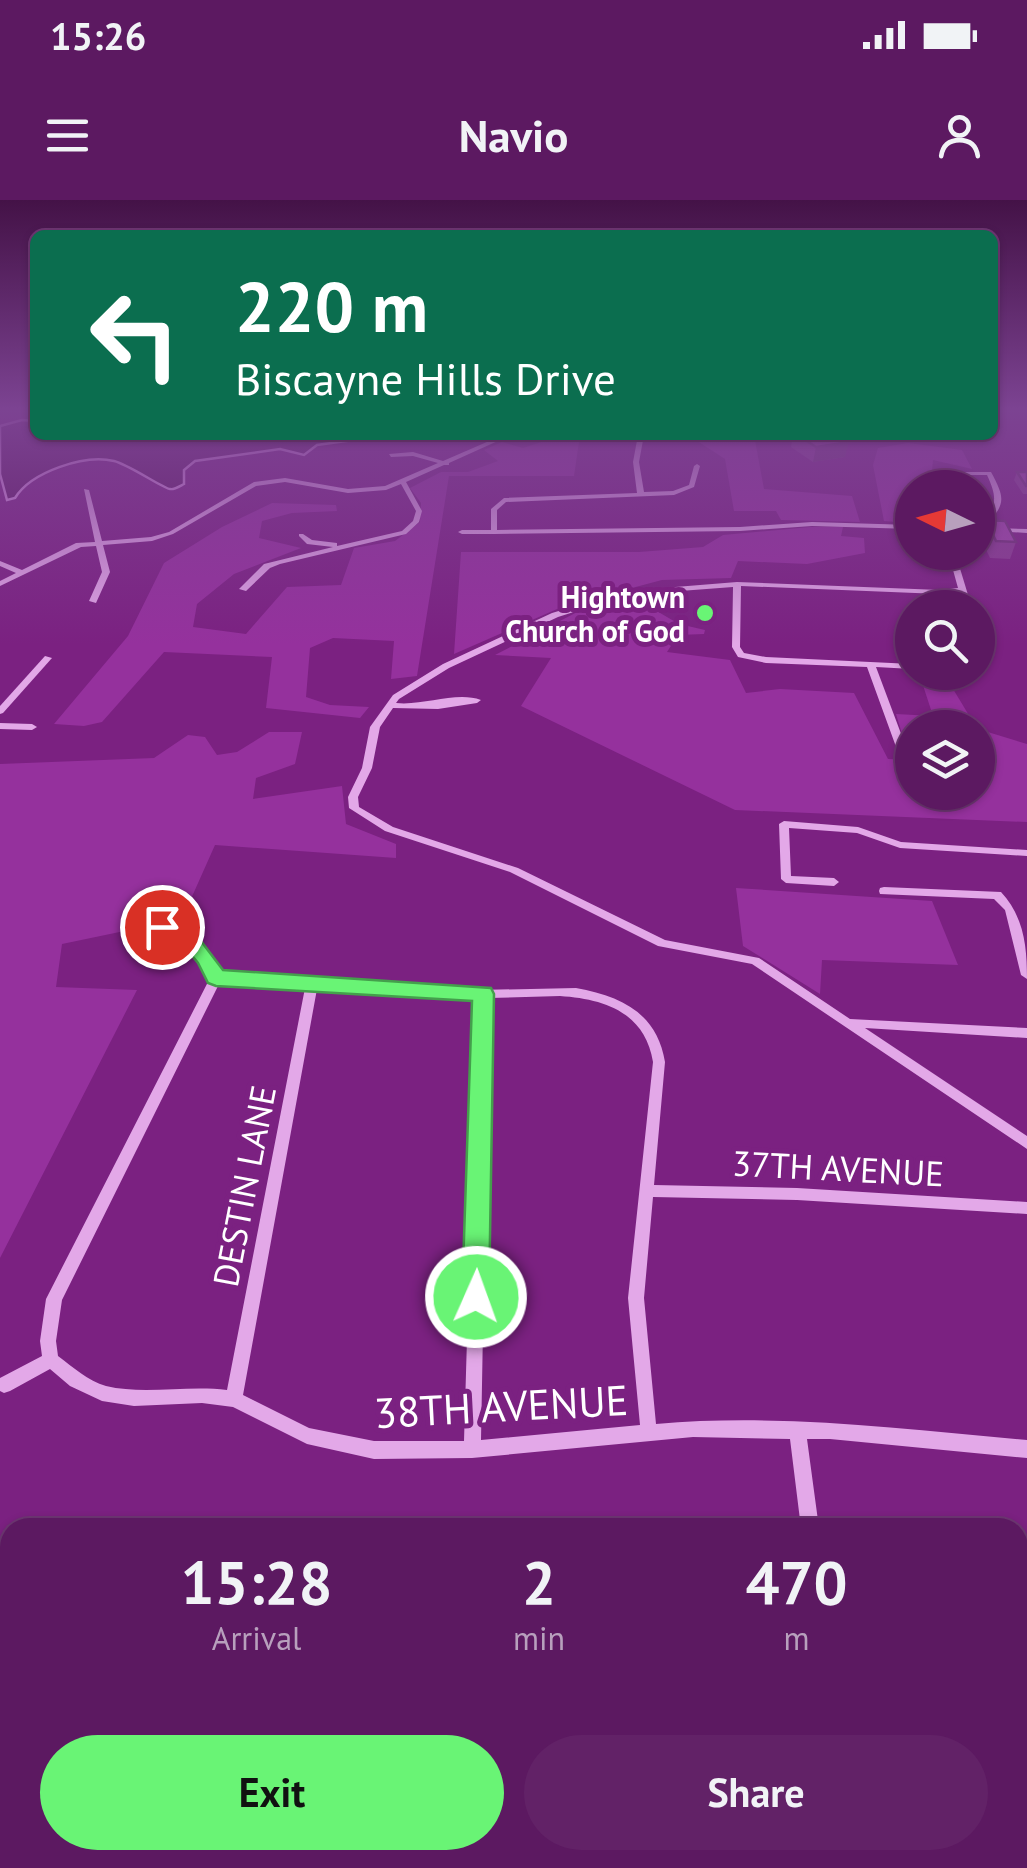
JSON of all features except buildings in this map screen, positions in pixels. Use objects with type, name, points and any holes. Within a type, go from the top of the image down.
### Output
[{"type":"street","points":[[0,584],[66,550],[98,541],[159,538],[249,488]]},
{"type":"street","points":[[336,488],[354,491],[374,488]]},
{"type":"street","points":[[243,588],[267,566],[278,562],[394,537],[416,522],[418,508],[407,488]]},
{"type":"street","points":[[640,488],[641,494]]},
{"type":"street","points":[[494,532],[495,507],[516,496],[641,494],[688,488]]},
{"type":"street","points":[[86,490],[106,572],[93,601]]},
{"type":"street","points":[[462,532],[740,529],[806,524],[895,527]]},
{"type":"street","points":[[995,530],[1027,531]]},
{"type":"street","points":[[301,535],[317,545],[366,542]]},
{"type":"street","points":[[0,563],[22,573]]},
{"type":"street","points":[[956,570],[962,590]]},
{"type":"street","points":[[895,590],[737,584],[626,593],[555,614],[410,685],[389,705],[374,727],[367,768],[354,796],[354,808],[388,829],[514,870],[662,944],[755,961],[1027,1143]]},
{"type":"street","points":[[737,584],[736,647],[741,655],[895,665]]},
{"type":"street","points":[[0,711],[48,658]]},
{"type":"street","points":[[871,664],[895,731]]},
{"type":"street","points":[[389,705],[408,709],[479,700]]},
{"type":"street","points":[[0,726],[32,727]]},
{"type":"street","points":[[834,882],[786,879],[784,824],[858,830],[900,845],[1027,853]]},
{"type":"street","points":[[884,891],[997,895],[1010,908],[1027,975]]},
{"type":"street","points":[[156,934],[162,927],[181,928],[216,978]]},
{"type":"street","points":[[216,978],[483,994],[584,995],[608,1000],[628,1010],[644,1025],[656,1043],[659,1062],[636,1327],[649,1434]]},
{"type":"street","points":[[4,1385],[51,1360],[50,1313],[72,1259],[216,978]]},
{"type":"street","name":"DESTIN LANE","points":[[234,1398],[312,984]]},
{"type":"street","points":[[472,1449],[483,994]]},
{"type":"street","points":[[848,1023],[1027,1033]]},
{"type":"street","name":"37TH AVENUE","points":[[646,1191],[796,1194],[1027,1208]]},
{"type":"street","name":"38TH AVENUE","points":[[51,1360],[76,1380],[102,1393],[134,1398],[234,1398],[307,1436],[340,1446],[374,1450],[472,1449],[693,1429],[797,1429],[1027,1449]]},
{"type":"street","points":[[797,1429],[809,1518]]},
{"type":"shaded area","points":[[4,488],[24,488],[15,498],[7,500]]},
{"type":"shaded area","points":[[410,488],[447,488],[417,676],[391,679],[394,641],[333,638],[310,648],[306,697],[330,705],[369,707],[360,718],[266,708],[272,657],[164,652],[102,722],[84,726],[54,724],[128,636],[164,563],[222,527],[272,503],[336,505],[337,511],[292,513],[262,521],[259,538],[301,548],[234,574],[197,604],[193,627],[246,634],[287,587],[341,585],[354,548],[395,541],[420,522],[421,503]]},
{"type":"shaded area","points":[[730,488],[764,488],[852,496],[860,522],[781,520],[776,511],[734,511]]},
{"type":"shaded area","points":[[877,488],[895,488],[895,522],[884,521]]},
{"type":"shaded area","points":[[843,527],[841,536],[864,538],[865,553],[807,564],[738,561],[731,578],[662,580],[564,606],[454,654],[461,552],[639,552],[703,547],[723,535]]},
{"type":"shaded area","points":[[631,596],[679,624],[705,630],[704,634],[678,635],[667,652],[730,660],[746,693],[780,689],[854,693],[888,759],[895,759],[895,810],[995,810],[995,734],[1027,744],[1027,822],[735,810],[521,706],[551,658],[495,655],[579,611]]},
{"type":"shaded area","points":[[925,690],[954,690],[966,710],[931,710]]},
{"type":"shaded area","points":[[269,732],[302,732],[295,764],[256,778],[253,799],[342,786],[346,824],[396,844],[396,858],[215,845],[182,919],[62,944],[56,987],[137,990],[0,1258],[0,764],[154,758],[188,735],[205,737],[217,755],[237,752]]},
{"type":"shaded area","points":[[736,888],[932,901],[958,965],[822,960],[820,994],[743,946]]},
{"type":"place","name":"Hightown Church of God","points":[[705,613]]},
{"type":"route","points":[[162,927],[181,928],[216,978],[483,994],[476,1297]]}]
